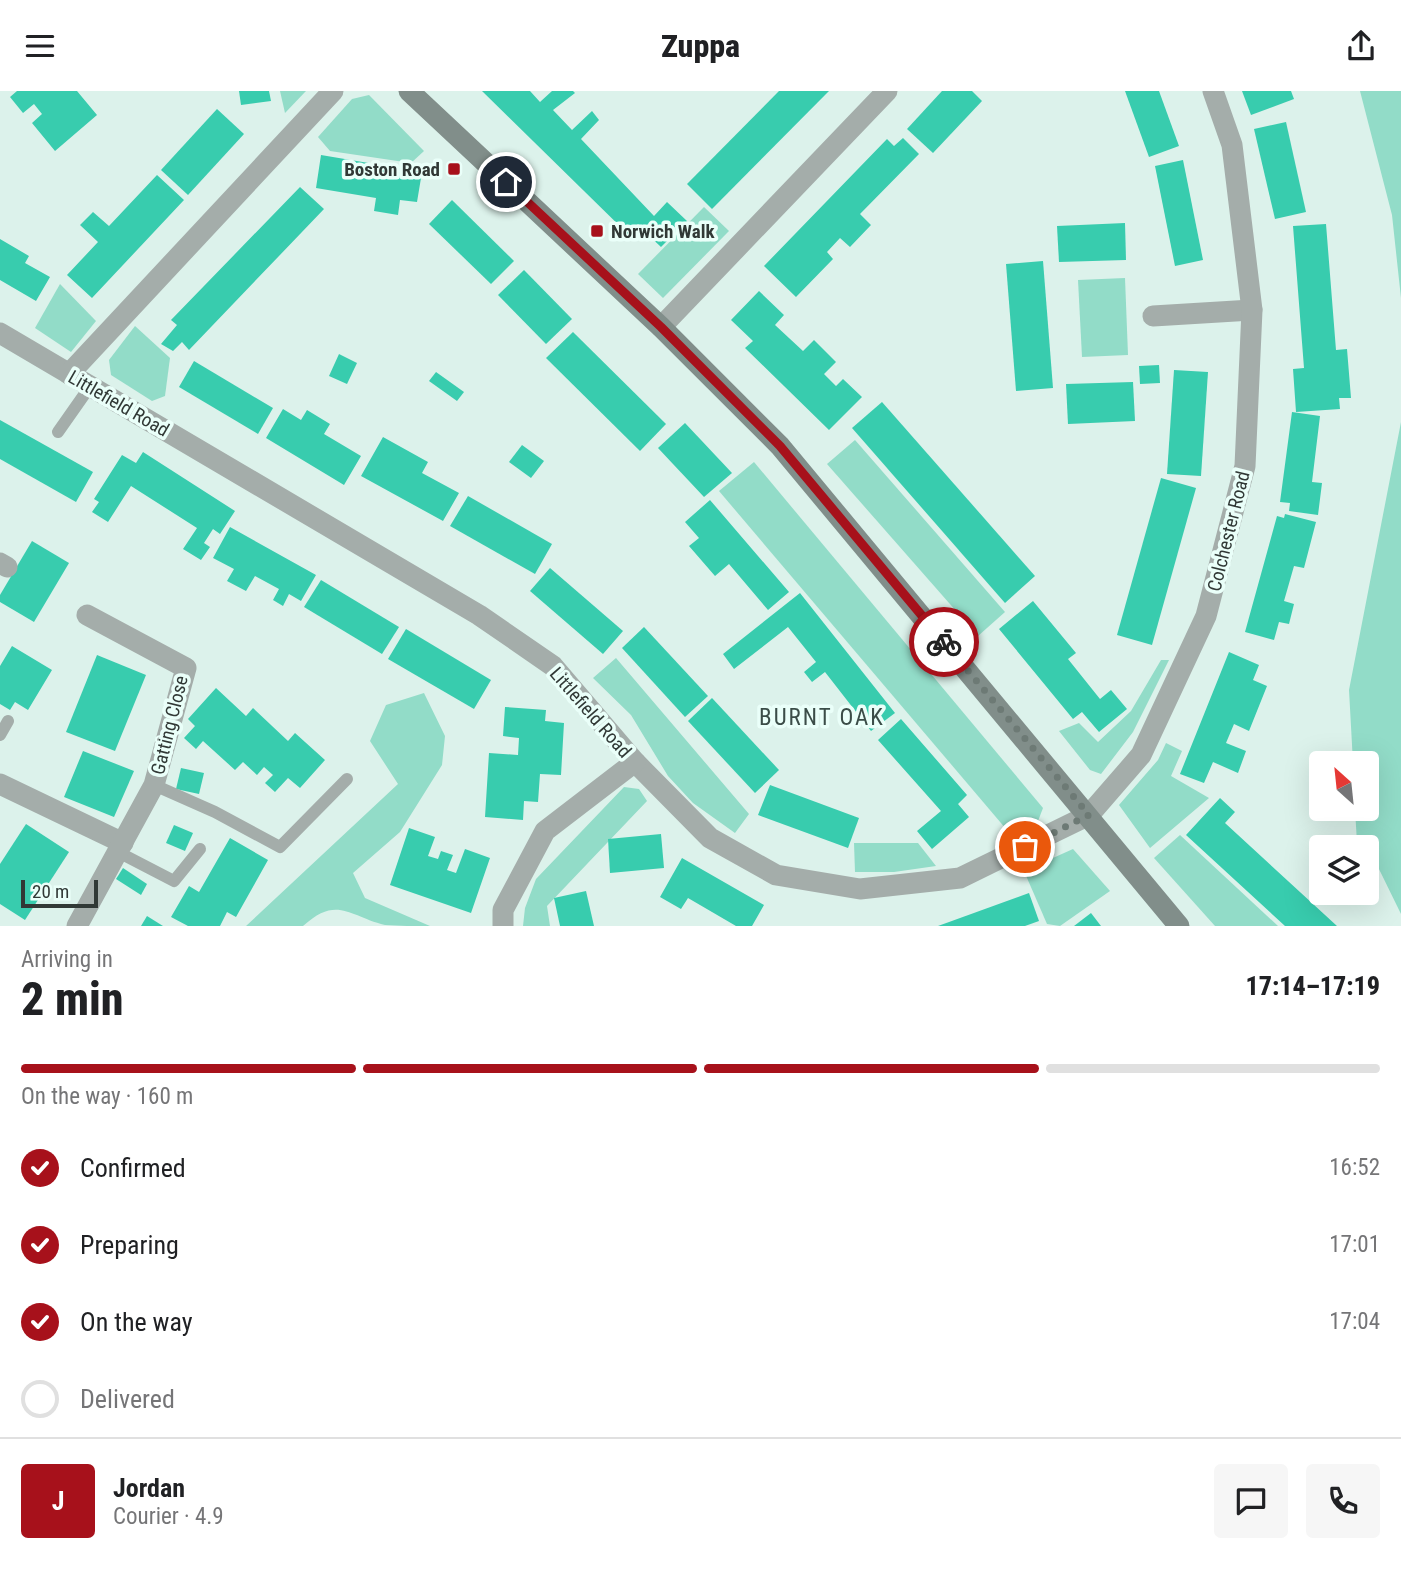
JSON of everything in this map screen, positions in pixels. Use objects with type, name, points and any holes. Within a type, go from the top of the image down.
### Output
[{"type":"street","points":[[69,374],[333,91]]},
{"type":"street","points":[[409,91],[661,327],[780,446],[1179,926]]},
{"type":"street","points":[[661,327],[887,91]]},
{"type":"street","name":"Colchester Road","points":[[1089,815],[1141,755],[1206,616],[1245,466],[1252,310],[1232,145],[1213,91]]},
{"type":"street","points":[[1153,316],[1252,310]]},
{"type":"street","name":"Littlefield Road","points":[[0,333],[479,615],[553,666],[635,762],[710,838],[776,875],[860,889],[960,878],[1089,815]]},
{"type":"street","name":"Gatting Close","points":[[77,926],[154,785],[186,668],[88,615]]},
{"type":"street","points":[[503,926],[503,910],[545,831],[635,762]]},
{"type":"street","points":[[0,784],[121,847]]},
{"type":"lane","points":[[58,432],[91,385]]},
{"type":"lane","points":[[0,735],[8,721]]},
{"type":"lane","points":[[154,785],[215,812],[280,847],[347,779]]},
{"type":"lane","points":[[121,847],[174,881],[200,849]]},
{"type":"green space","points":[[280,91],[306,91],[285,113]]},
{"type":"green space","points":[[1360,91],[1401,91],[1401,298],[1392,215]]},
{"type":"green space","points":[[369,95],[424,151],[411,163],[330,151],[318,137],[352,99]]},
{"type":"green space","points":[[704,207],[729,231],[663,298],[638,274]]},
{"type":"green space","points":[[1125,278],[1128,355],[1082,357],[1078,280]]},
{"type":"green space","points":[[60,284],[96,321],[71,352],[35,328]]},
{"type":"green space","points":[[135,326],[170,358],[165,396],[152,401],[111,375],[109,360]]},
{"type":"green space","points":[[1401,422],[1401,914],[1379,869],[1379,835],[1357,835],[1356,821],[1379,821],[1379,751],[1352,751],[1349,690]]},
{"type":"green space","points":[[855,440],[1005,612],[978,636],[827,464]]},
{"type":"green space","points":[[754,462],[1043,808],[1038,821],[1012,836],[719,491]]},
{"type":"green space","points":[[616,658],[749,814],[735,833],[693,803],[668,776],[631,715],[593,678]]},
{"type":"green space","points":[[1161,660],[1169,660],[1133,732],[1101,774],[1090,770],[1059,731],[1079,723],[1098,742],[1131,711]]},
{"type":"green space","points":[[424,693],[445,736],[442,765],[400,832],[353,873],[365,898],[430,926],[385,925],[352,913],[334,910],[325,911],[303,926],[246,926],[398,784],[370,741],[386,705]]},
{"type":"green space","points":[[1166,743],[1182,751],[1171,776],[1209,798],[1150,848],[1119,805],[1158,760]]},
{"type":"green space","points":[[624,787],[639,789],[647,801],[547,906],[550,926],[523,926],[525,908],[536,879]]},
{"type":"green space","points":[[1180,835],[1278,926],[1215,926],[1154,858]]},
{"type":"green space","points":[[854,843],[918,843],[936,866],[894,872],[855,872]]},
{"type":"green space","points":[[1073,849],[1110,891],[1060,926],[1047,924],[1024,871]]},
{"type":"building","points":[[17,91],[77,91],[97,115],[55,151],[32,123],[42,114],[34,104],[23,113],[10,97]]},
{"type":"building","points":[[239,91],[269,91],[271,101],[241,105]]},
{"type":"building","points":[[482,91],[530,91],[540,102],[552,91],[573,91],[575,93],[553,110],[572,130],[592,111],[599,120],[581,139],[654,216],[667,202],[687,221],[661,247],[643,230],[634,240]]},
{"type":"building","points":[[779,91],[829,91],[712,209],[687,184]]},
{"type":"building","points":[[942,91],[972,91],[982,101],[933,153],[907,129]]},
{"type":"building","points":[[1125,91],[1159,91],[1179,146],[1149,157]]},
{"type":"building","points":[[1242,91],[1291,91],[1294,99],[1251,115]]},
{"type":"building","points":[[217,109],[244,134],[188,195],[161,170]]},
{"type":"building","points":[[1286,122],[1306,212],[1275,219],[1254,129]]},
{"type":"building","points":[[903,138],[919,154],[860,214],[871,225],[850,247],[840,238],[827,252],[833,259],[796,297],[764,266],[887,139],[894,146]]},
{"type":"building","points":[[321,155],[422,172],[417,202],[400,200],[398,215],[374,211],[376,198],[316,188]]},
{"type":"building","points":[[1183,160],[1203,260],[1175,266],[1155,166]]},
{"type":"building","points":[[157,175],[184,200],[92,298],[67,275],[98,242],[80,225],[93,212],[109,226]]},
{"type":"building","points":[[300,187],[324,209],[189,350],[182,342],[173,351],[161,344],[177,325],[171,320]]},
{"type":"building","points":[[452,200],[514,261],[491,284],[429,224]]},
{"type":"building","points":[[1125,223],[1126,260],[1059,262],[1057,226]]},
{"type":"building","points":[[1326,224],[1336,350],[1347,349],[1351,398],[1339,398],[1340,409],[1296,412],[1293,369],[1304,368],[1293,226]]},
{"type":"building","points":[[0,239],[29,256],[25,263],[50,277],[36,301],[0,280]]},
{"type":"building","points":[[1043,261],[1053,388],[1016,391],[1006,264]]},
{"type":"building","points":[[524,270],[572,319],[546,344],[498,295]]},
{"type":"building","points":[[759,291],[784,315],[775,325],[803,351],[814,340],[836,362],[824,374],[836,386],[843,379],[862,397],[829,430],[745,348],[753,341],[731,320]]},
{"type":"building","points":[[573,332],[666,424],[640,451],[546,358]]},
{"type":"building","points":[[339,354],[357,363],[347,384],[329,376]]},
{"type":"building","points":[[194,361],[273,408],[258,434],[179,387]]},
{"type":"building","points":[[1159,365],[1160,383],[1140,384],[1139,366]]},
{"type":"building","points":[[1174,370],[1208,372],[1201,476],[1167,474]]},
{"type":"building","points":[[436,372],[464,392],[457,401],[429,381]]},
{"type":"building","points":[[1133,382],[1135,421],[1068,424],[1066,384]]},
{"type":"building","points":[[882,402],[1035,576],[1005,603],[852,428]]},
{"type":"building","points":[[283,409],[301,420],[307,410],[330,424],[324,434],[361,456],[344,485],[266,438]]},
{"type":"building","points":[[1292,412],[1320,416],[1312,482],[1322,483],[1318,515],[1289,511],[1290,503],[1280,502]]},
{"type":"building","points":[[0,420],[93,472],[76,502],[0,459]]},
{"type":"building","points":[[685,423],[732,473],[704,497],[658,448]]},
{"type":"building","points":[[383,437],[428,462],[422,473],[459,493],[443,521],[361,476]]},
{"type":"building","points":[[522,445],[544,461],[531,478],[509,462]]},
{"type":"building","points":[[143,452],[235,511],[220,534],[213,529],[204,543],[210,547],[201,560],[183,549],[197,528],[131,486],[108,522],[92,512],[99,502],[94,499],[122,455],[136,463]]},
{"type":"building","points":[[1161,478],[1196,488],[1152,645],[1117,635]]},
{"type":"building","points":[[468,496],[552,544],[535,574],[450,526]]},
{"type":"building","points":[[710,500],[789,592],[768,610],[729,564],[715,576],[689,546],[699,538],[685,522]]},
{"type":"building","points":[[1285,514],[1316,522],[1304,568],[1294,566],[1284,601],[1294,604],[1289,624],[1279,622],[1274,640],[1245,632],[1277,516],[1284,518]]},
{"type":"building","points":[[230,527],[316,575],[301,601],[289,594],[283,606],[273,600],[279,589],[255,576],[246,591],[227,581],[234,569],[213,558]]},
{"type":"building","points":[[32,541],[69,563],[34,622],[0,602],[0,595]]},
{"type":"building","points":[[550,568],[623,631],[603,654],[530,591]]},
{"type":"building","points":[[321,580],[399,627],[382,654],[304,607]]},
{"type":"building","points":[[800,593],[895,713],[871,731],[825,672],[812,682],[804,672],[816,662],[788,627],[734,669],[723,654]]},
{"type":"building","points":[[1033,601],[1076,653],[1068,659],[1100,699],[1111,690],[1127,709],[1099,732],[1082,712],[1073,719],[999,629]]},
{"type":"building","points":[[644,627],[708,696],[685,717],[622,648]]},
{"type":"building","points":[[406,629],[491,680],[474,709],[388,659]]},
{"type":"building","points":[[12,646],[52,670],[28,710],[15,702],[10,710],[0,704],[0,666]]},
{"type":"building","points":[[1229,652],[1259,665],[1253,680],[1267,686],[1249,731],[1234,724],[1226,743],[1246,751],[1238,773],[1213,762],[1204,783],[1180,774]]},
{"type":"building","points":[[97,655],[146,675],[115,751],[66,732]]},
{"type":"building","points":[[216,688],[246,716],[253,708],[288,741],[295,733],[325,760],[300,788],[288,778],[275,792],[265,783],[273,775],[264,767],[257,775],[243,762],[235,770],[203,741],[196,749],[184,738],[195,726],[188,719]]},
{"type":"building","points":[[712,698],[779,770],[755,793],[688,721]]},
{"type":"building","points":[[505,707],[546,710],[545,721],[564,723],[561,775],[540,774],[538,802],[524,801],[523,820],[485,817],[489,753],[518,755],[519,738],[503,736]]},
{"type":"building","points":[[901,719],[967,795],[958,804],[969,817],[932,849],[917,831],[941,811],[878,740]]},
{"type":"building","points":[[83,751],[134,771],[114,817],[64,797]]},
{"type":"building","points":[[181,768],[204,773],[199,794],[176,789]]},
{"type":"building","points":[[770,785],[859,818],[848,848],[758,815]]},
{"type":"building","points":[[1220,798],[1235,812],[1225,823],[1309,900],[1309,905],[1314,905],[1337,926],[1285,926],[1186,835]]},
{"type":"building","points":[[26,824],[69,852],[25,920],[0,904],[0,864]]},
{"type":"building","points":[[174,825],[193,833],[185,851],[166,843]]},
{"type":"building","points":[[409,828],[435,837],[428,856],[438,859],[441,851],[453,855],[447,870],[456,873],[465,849],[490,858],[471,913],[390,885]]},
{"type":"building","points":[[661,834],[664,868],[610,873],[608,839]]},
{"type":"building","points":[[230,838],[268,860],[236,917],[227,912],[220,926],[188,926],[171,917],[189,886],[199,892]]},
{"type":"building","points":[[682,858],[764,905],[752,926],[736,926],[688,898],[681,909],[660,897]]},
{"type":"building","points":[[123,868],[147,884],[141,895],[116,879]]},
{"type":"building","points":[[586,891],[594,926],[560,926],[554,898]]},
{"type":"building","points":[[1029,893],[1039,921],[1025,926],[938,926]]},
{"type":"building","points":[[1091,913],[1101,926],[1074,926]]},
{"type":"building","points":[[147,916],[163,926],[141,926]]},
{"type":"way so far","points":[[944,642],[1089,815],[1025,847]]},
{"type":"place","name":"Boston Road","points":[[454,169]]},
{"type":"place","name":"Norwich Walk","points":[[597,231]]},
{"type":"district","name":"BURNT OAK","points":[[822,717]]},
{"type":"route","points":[[506,182],[661,327],[780,446],[944,642]]}]
